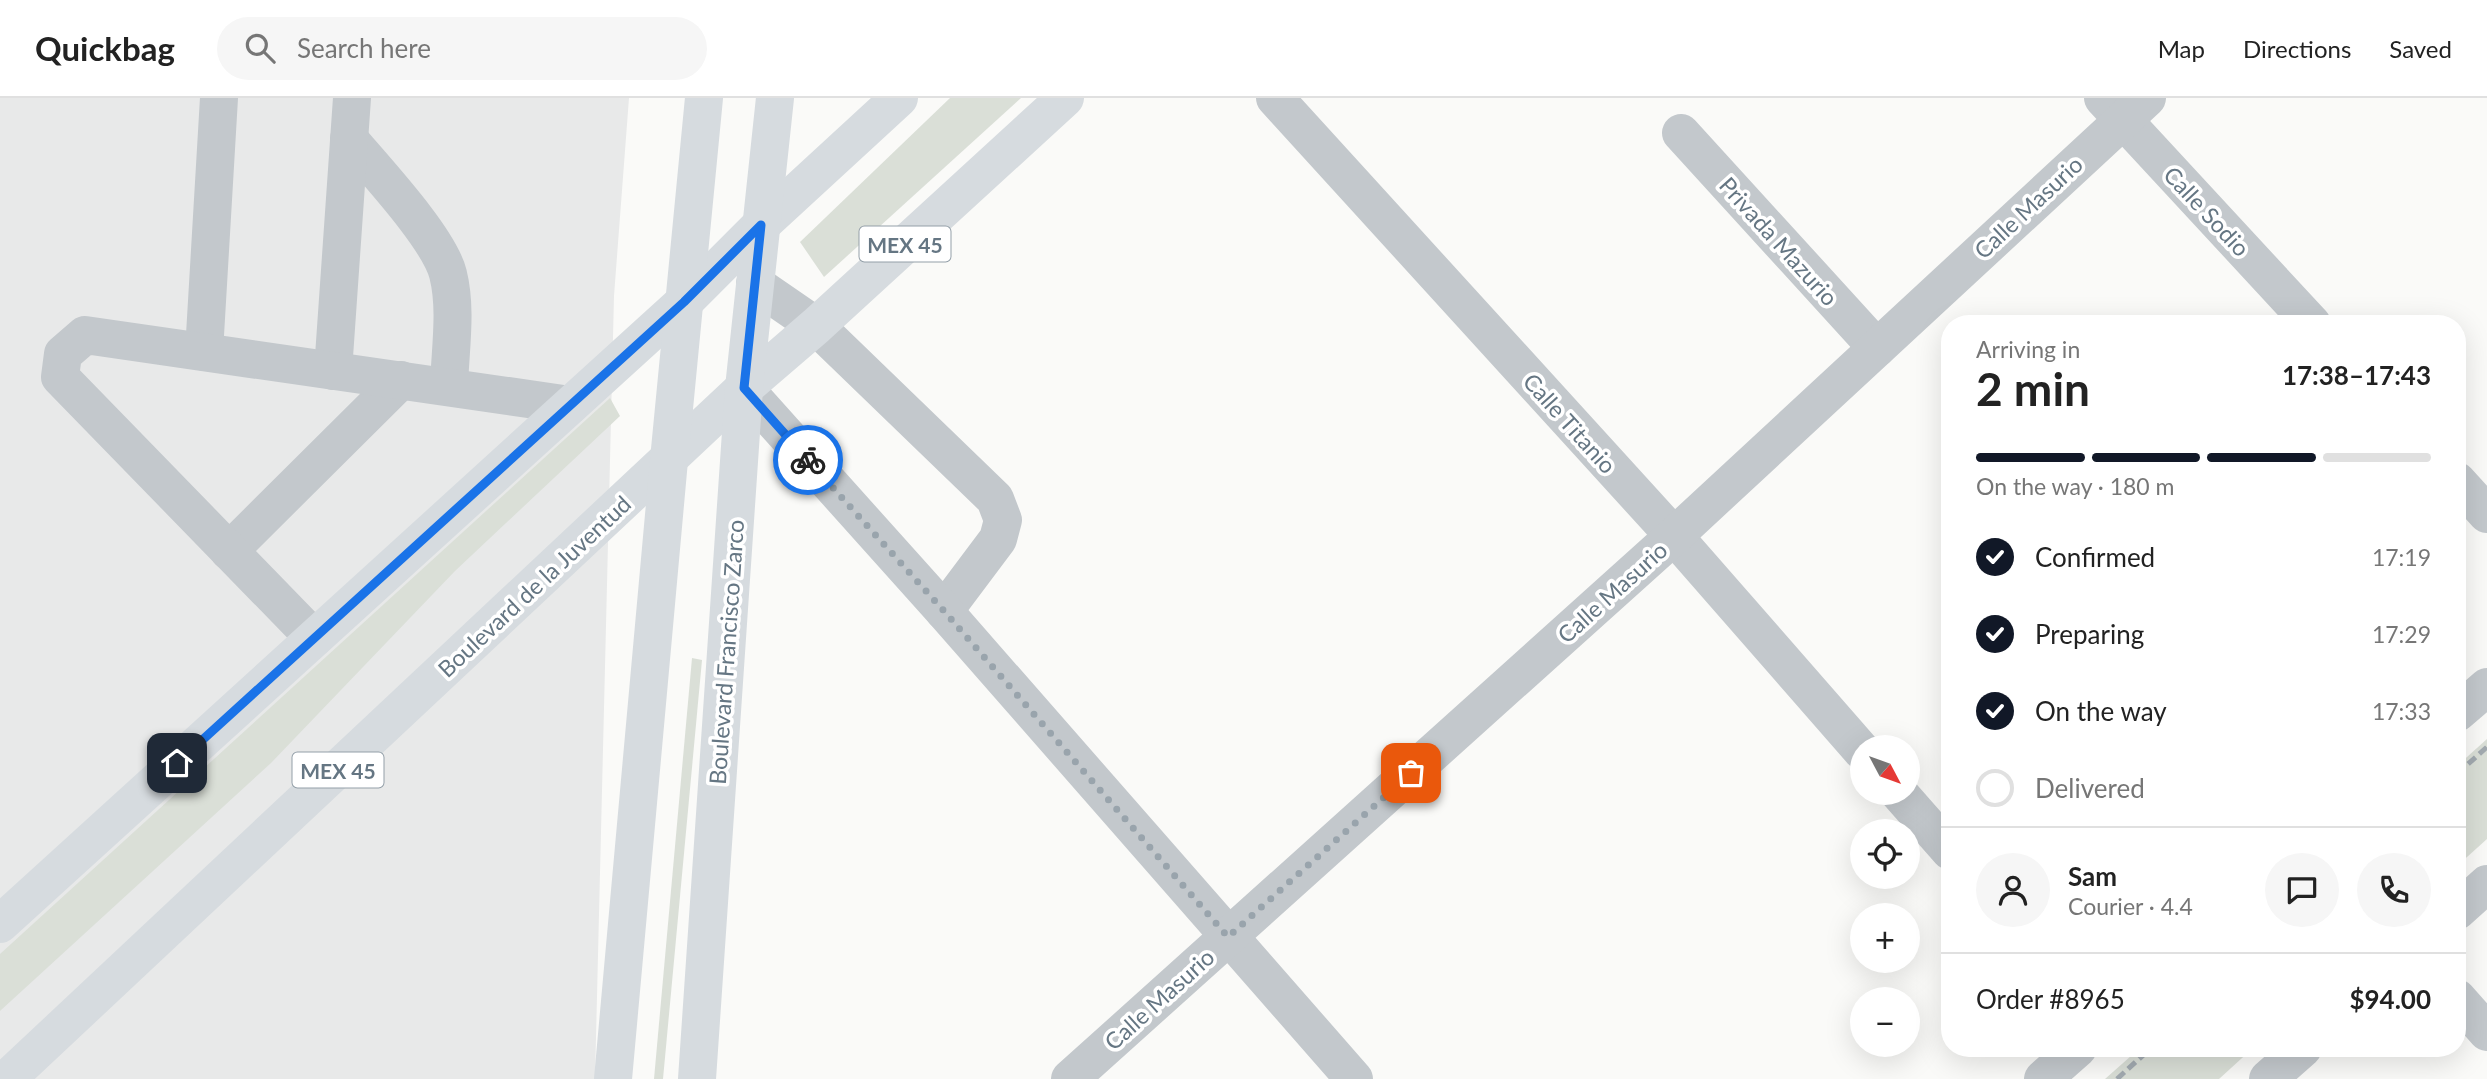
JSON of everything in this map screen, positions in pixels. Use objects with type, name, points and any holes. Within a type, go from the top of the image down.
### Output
[{"type":"main road","points":[[613,1079],[668,460],[705,98]]},
{"type":"main road","name":"Boulevard Francisco Zarco","points":[[697,1079],[744,388],[775,98]]},
{"type":"main road","points":[[0,924],[684,302],[761,225],[899,98]]},
{"type":"main road","name":"Boulevard de la Juventud","points":[[7,1079],[744,388],[816,326],[1065,98]]},
{"type":"street","points":[[204,352],[219,98]]},
{"type":"street","points":[[333,371],[352,98]]},
{"type":"street","name":"Calle Titanio","points":[[1275,98],[1674,536],[1850,737]]},
{"type":"street","name":"Calle Masurio","points":[[1070,1079],[1674,536],[1877,348],[2124,105]]},
{"type":"street","name":"Calle Sodio","points":[[2124,105],[2304,315]]},
{"type":"street","name":"Privada Mazurio","points":[[1681,133],[1877,348]]},
{"type":"street","points":[[349,139],[427,234],[447,271],[452,313],[449,387]]},
{"type":"street","points":[[755,284],[816,326],[995,499],[1001,510],[1002,530],[998,539],[944,611]]},
{"type":"street","points":[[314,638],[60,377],[63,354],[85,335],[570,405]]},
{"type":"street","points":[[229,551],[401,380]]},
{"type":"street","points":[[744,388],[944,611],[1354,1079]]},
{"type":"street","points":[[2466,491],[2487,514]]},
{"type":"street","points":[[2466,705],[2487,687]]},
{"type":"street","points":[[1910,805],[1941,841]]},
{"type":"street","points":[[2466,903],[2487,884]]},
{"type":"street","points":[[2466,1008],[2487,1032]]},
{"type":"street","points":[[2043,1079],[2068,1057]]},
{"type":"street","points":[[2268,1079],[2293,1057]]},
{"type":"shaded area","points":[[0,98],[629,98],[614,296],[595,1079],[0,1079]]},
{"type":"shaded area","points":[[950,98],[1021,98],[824,277],[800,242]]},
{"type":"shaded area","points":[[610,398],[620,416],[455,571],[271,763],[0,1011],[0,954]]},
{"type":"shaded area","points":[[692,658],[702,660],[663,1079],[654,1079]]},
{"type":"shaded area","points":[[2487,739],[2487,839],[2466,858],[2466,758]]},
{"type":"shaded area","points":[[2130,1057],[2243,1057],[2219,1079],[2105,1079]]},
{"type":"railway","points":[[2466,766],[2487,747]]},
{"type":"railway","points":[[2117,1079],[2141,1057]]},
{"type":"way so far","points":[[808,460],[944,611],[1228,937],[1411,773]]},
{"type":"route","points":[[177,763],[684,302],[761,225],[744,388],[808,460]]}]
